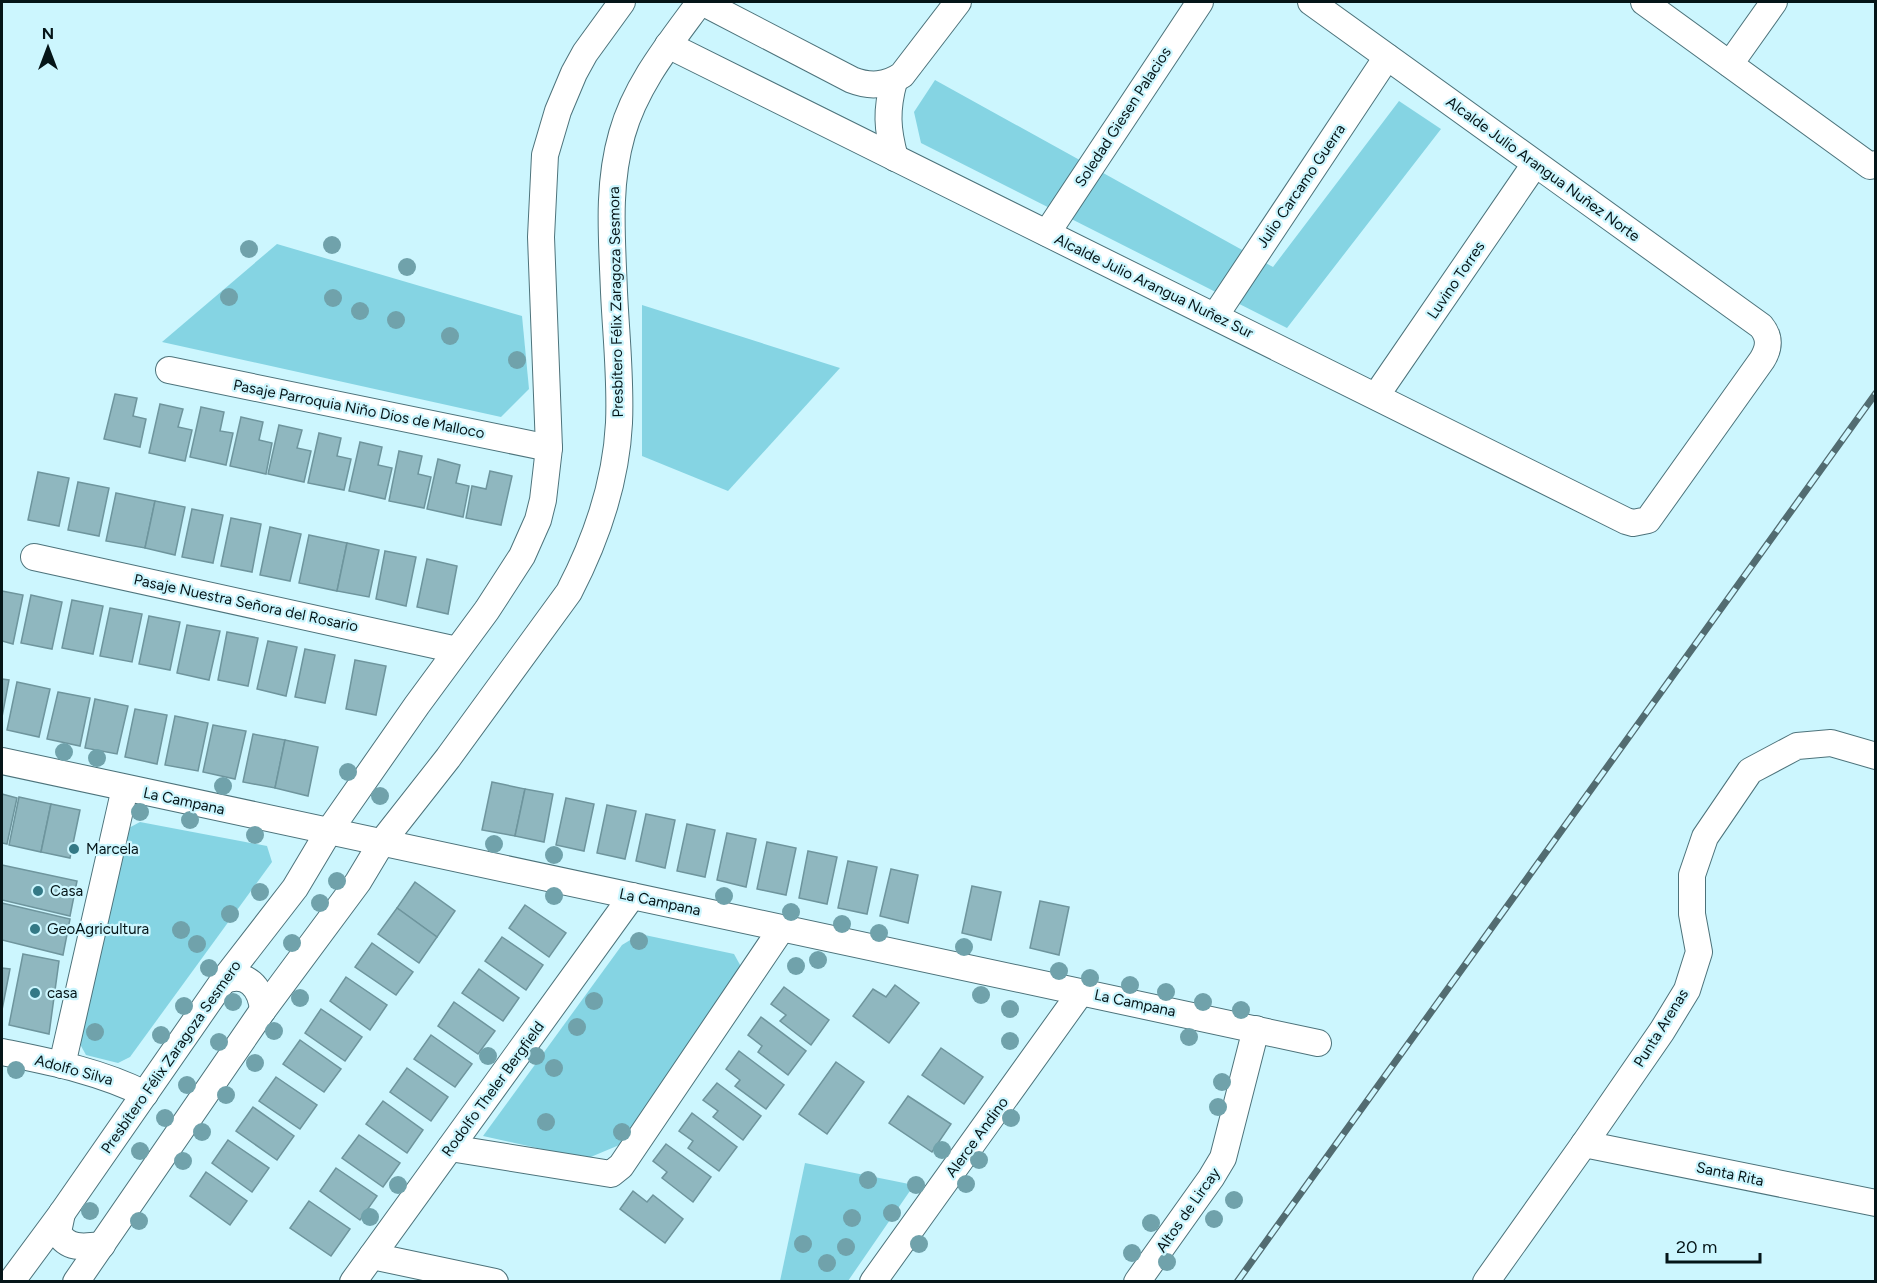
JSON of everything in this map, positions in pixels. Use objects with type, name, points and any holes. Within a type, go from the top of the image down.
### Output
[{"type":"street","points":[[329,831],[500,591],[531,537],[543,500],[549,448],[541,237],[545,155],[566,92],[585,53],[621,2]]},
{"type":"street","points":[[701,2],[852,80],[872,85],[894,81]]},
{"type":"street","name":"Presbítero Félix Zaragoza Sesmora","points":[[382,842],[448,758],[569,592],[596,533],[614,464],[618,424],[619,385],[610,202],[614,167],[622,133],[647,75],[701,2]]},
{"type":"street","points":[[895,158],[887,118],[894,81],[913,63],[958,2]]},
{"type":"street","name":"Soledad Giesen Palacios","points":[[1047,233],[1200,2]]},
{"type":"street","name":"Alcalde Julio Arangua Nuñez Norte","points":[[1311,2],[1761,326],[1766,333],[1767,351],[1762,360],[1653,514],[1641,523]]},
{"type":"street","points":[[1644,2],[1870,166],[1875,164]]},
{"type":"street","points":[[1730,64],[1774,2]]},
{"type":"street","name":"Alcalde Julio Arangua Nuñez Sur","points":[[668,45],[1626,521],[1641,523]]},
{"type":"street","name":"Julio Carcamo Guerra","points":[[1215,316],[1387,57]]},
{"type":"street","name":"Luvino Torres","points":[[1376,396],[1535,164]]},
{"type":"street","name":"Pasaje Parroquia Niño Dios de Malloco","points":[[169,370],[549,448]]},
{"type":"street","name":"Pasaje Nuestra Señora del Rosario","points":[[34,557],[457,650]]},
{"type":"street","name":"Punta Arenas","points":[[1486,1281],[1584,1144],[1662,1031],[1687,990],[1699,952],[1692,914],[1692,875],[1706,837],[1750,771],[1797,746],[1831,742],[1875,756]]},
{"type":"street","name":"La Campana","points":[[2,761],[1318,1042]]},
{"type":"street","points":[[63,1065],[124,788]]},
{"type":"street","name":"Presbítero Félix Zaragoza Sesmero","points":[[11,1281],[62,1213],[223,981],[295,888],[329,831]]},
{"type":"street","points":[[76,1281],[263,1010],[358,882],[382,842]]},
{"type":"street","name":"Rodolfo Theler Bergfield","points":[[353,1281],[632,896]]},
{"type":"street","points":[[450,1148],[611,1174],[621,1166],[782,928]]},
{"type":"street","points":[[223,981],[236,978],[252,984],[260,992],[263,1010]]},
{"type":"street","name":"Alerce Andino","points":[[873,1281],[1081,992]]},
{"type":"street","name":"Altos de Lircay","points":[[1137,1281],[1223,1158],[1256,1029]]},
{"type":"street","name":"Adolfo Silva","points":[[2,1052],[104,1076],[145,1094]]},
{"type":"street","name":"Santa Rita","points":[[1584,1144],[1875,1203]]},
{"type":"street","points":[[62,1213],[58,1232],[66,1243],[76,1247],[102,1245]]},
{"type":"street","points":[[372,1256],[495,1281]]},
{"type":"shaded area","points":[[935,80],[1273,267],[1399,101],[1441,129],[1287,328],[921,143],[914,112]]},
{"type":"shaded area","points":[[277,244],[522,316],[529,389],[501,417],[162,342]]},
{"type":"shaded area","points":[[642,305],[840,368],[728,491],[642,456]]},
{"type":"shaded area","points":[[140,822],[267,846],[272,862],[130,1057],[118,1063],[86,1055],[75,1035],[125,830]]},
{"type":"shaded area","points":[[640,934],[734,954],[744,972],[624,1143],[586,1159],[483,1136],[622,945]]},
{"type":"shaded area","points":[[805,1163],[914,1185],[848,1281],[780,1281]]},
{"type":"building","points":[[115,394],[137,398],[133,416],[146,419],[140,447],[104,439]]},
{"type":"building","points":[[160,404],[183,409],[178,427],[192,430],[185,461],[149,453]]},
{"type":"building","points":[[201,407],[224,412],[220,431],[233,433],[226,465],[190,457]]},
{"type":"building","points":[[241,417],[263,422],[259,440],[272,443],[266,474],[230,466]]},
{"type":"building","points":[[279,425],[302,430],[297,448],[311,451],[304,482],[268,474]]},
{"type":"building","points":[[319,433],[341,438],[337,456],[351,459],[344,490],[308,483]]},
{"type":"building","points":[[360,442],[382,447],[378,465],[392,468],[385,499],[349,491]]},
{"type":"building","points":[[399,451],[422,456],[418,474],[431,477],[424,508],[389,501]]},
{"type":"building","points":[[438,459],[460,465],[456,483],[469,486],[463,517],[427,509]]},
{"type":"building","points":[[490,471],[512,476],[501,525],[466,518],[472,486],[486,489]]},
{"type":"building","points":[[38,472],[69,478],[59,526],[28,520]]},
{"type":"building","points":[[78,482],[109,488],[99,536],[68,530]]},
{"type":"building","points":[[116,493],[155,501],[145,548],[106,541]]},
{"type":"building","points":[[155,501],[185,507],[175,555],[145,548]]},
{"type":"building","points":[[192,509],[223,515],[213,563],[182,557]]},
{"type":"building","points":[[231,518],[261,524],[252,572],[221,566]]},
{"type":"building","points":[[270,527],[301,534],[290,581],[260,575]]},
{"type":"building","points":[[309,535],[347,543],[337,591],[299,583]]},
{"type":"building","points":[[347,543],[379,550],[369,597],[337,591]]},
{"type":"building","points":[[385,551],[416,557],[406,606],[376,599]]},
{"type":"building","points":[[427,559],[457,566],[448,614],[417,607]]},
{"type":"building","points":[[2,591],[23,595],[13,644],[2,641]]},
{"type":"building","points":[[31,595],[62,602],[52,649],[21,643]]},
{"type":"building","points":[[72,600],[103,606],[93,654],[62,648]]},
{"type":"building","points":[[110,608],[142,614],[132,662],[100,656]]},
{"type":"building","points":[[149,616],[180,622],[170,670],[139,664]]},
{"type":"building","points":[[187,625],[220,631],[209,680],[177,673]]},
{"type":"building","points":[[227,632],[258,638],[248,686],[218,680]]},
{"type":"building","points":[[268,641],[297,647],[286,696],[257,689]]},
{"type":"building","points":[[305,649],[335,655],[325,703],[295,697]]},
{"type":"building","points":[[355,660],[386,666],[376,715],[346,709]]},
{"type":"building","points":[[2,679],[9,680],[2,717]]},
{"type":"building","points":[[17,682],[50,689],[39,737],[7,730]]},
{"type":"building","points":[[58,692],[90,698],[80,746],[47,739]]},
{"type":"building","points":[[95,699],[128,706],[117,754],[85,748]]},
{"type":"building","points":[[135,709],[167,715],[157,764],[125,757]]},
{"type":"building","points":[[175,716],[208,723],[198,771],[165,765]]},
{"type":"building","points":[[213,725],[246,731],[235,779],[203,772]]},
{"type":"building","points":[[253,734],[285,740],[275,788],[243,782]]},
{"type":"building","points":[[285,740],[318,747],[308,796],[275,788]]},
{"type":"building","points":[[492,782],[525,789],[515,836],[482,830]]},
{"type":"building","points":[[525,789],[553,794],[544,842],[515,836]]},
{"type":"building","points":[[2,794],[17,798],[7,844],[2,843]]},
{"type":"building","points":[[19,797],[51,804],[41,852],[9,845]]},
{"type":"building","points":[[566,798],[594,804],[584,851],[556,845]]},
{"type":"building","points":[[51,804],[80,810],[70,858],[41,852]]},
{"type":"building","points":[[607,805],[636,811],[625,859],[597,853]]},
{"type":"building","points":[[646,814],[675,820],[665,868],[636,861]]},
{"type":"building","points":[[687,824],[715,830],[705,877],[677,871]]},
{"type":"building","points":[[727,833],[756,839],[746,887],[717,880]]},
{"type":"building","points":[[767,842],[796,848],[786,895],[757,889]]},
{"type":"building","points":[[808,851],[837,857],[827,904],[799,898]]},
{"type":"building","points":[[848,861],[877,867],[867,914],[838,908]]},
{"type":"building","name":"Casa","points":[[2,865],[77,881],[70,916],[2,900]]},
{"type":"building","points":[[891,869],[918,875],[908,923],[880,916]]},
{"type":"building","points":[[415,882],[455,911],[437,937],[397,908]]},
{"type":"building","points":[[972,886],[1001,892],[991,940],[962,933]]},
{"type":"building","points":[[1040,901],[1069,907],[1059,955],[1030,948]]},
{"type":"building","name":"GeoAgricultura","points":[[2,903],[70,919],[63,955],[2,940]]},
{"type":"building","points":[[525,905],[566,933],[549,957],[509,928]]},
{"type":"building","points":[[397,908],[437,937],[419,963],[378,934]]},
{"type":"building","points":[[502,937],[543,965],[526,990],[485,961]]},
{"type":"building","points":[[372,943],[413,972],[396,995],[355,967]]},
{"type":"building","name":"casa","points":[[23,954],[59,961],[49,1034],[9,1025]]},
{"type":"building","points":[[2,968],[10,969],[2,1010]]},
{"type":"building","points":[[479,969],[519,998],[503,1021],[462,993]]},
{"type":"building","points":[[346,977],[387,1005],[370,1030],[330,1001]]},
{"type":"building","points":[[895,985],[919,1003],[889,1043],[853,1016],[873,989],[886,997]]},
{"type":"building","points":[[784,987],[829,1020],[811,1045],[780,1021],[786,1015],[771,1004]]},
{"type":"building","points":[[454,1002],[495,1031],[478,1054],[438,1026]]},
{"type":"building","points":[[321,1009],[362,1037],[345,1061],[305,1033]]},
{"type":"building","points":[[761,1017],[806,1051],[788,1075],[758,1052],[762,1046],[748,1035]]},
{"type":"building","points":[[431,1035],[472,1064],[455,1087],[414,1059]]},
{"type":"building","points":[[300,1040],[341,1069],[324,1092],[283,1064]]},
{"type":"building","points":[[941,1048],[983,1077],[964,1104],[922,1075]]},
{"type":"building","points":[[739,1051],[784,1085],[766,1109],[735,1086],[740,1080],[726,1069]]},
{"type":"building","points":[[836,1062],[864,1082],[827,1134],[799,1114]]},
{"type":"building","points":[[407,1068],[448,1097],[431,1121],[390,1092]]},
{"type":"building","points":[[276,1077],[317,1105],[300,1129],[259,1101]]},
{"type":"building","points":[[717,1083],[761,1116],[743,1140],[713,1117],[718,1111],[703,1100]]},
{"type":"building","points":[[908,1096],[951,1124],[932,1152],[889,1123]]},
{"type":"building","points":[[383,1101],[423,1130],[407,1153],[366,1124]]},
{"type":"building","points":[[253,1107],[294,1136],[277,1160],[236,1131]]},
{"type":"building","points":[[692,1113],[737,1147],[719,1171],[688,1148],[693,1141],[679,1131]]},
{"type":"building","points":[[359,1135],[400,1163],[383,1187],[342,1158]]},
{"type":"building","points":[[228,1140],[269,1168],[252,1192],[212,1163]]},
{"type":"building","points":[[666,1144],[711,1177],[693,1202],[662,1178],[667,1172],[653,1161]]},
{"type":"building","points":[[336,1168],[377,1196],[360,1220],[320,1191]]},
{"type":"building","points":[[206,1172],[247,1201],[230,1225],[190,1196]]},
{"type":"building","points":[[633,1191],[647,1202],[653,1195],[683,1219],[665,1243],[620,1209]]},
{"type":"building","points":[[309,1201],[350,1229],[331,1256],[290,1228]]},
{"type":"railway","points":[[1237,1282],[1876,393]]},
{"type":"place","name":"Marcela","points":[[74,849]]},
{"type":"place","name":"Casa","points":[[38,891]]},
{"type":"place","name":"GeoAgricultura","points":[[35,929]]},
{"type":"place","name":"casa","points":[[35,993]]}]
